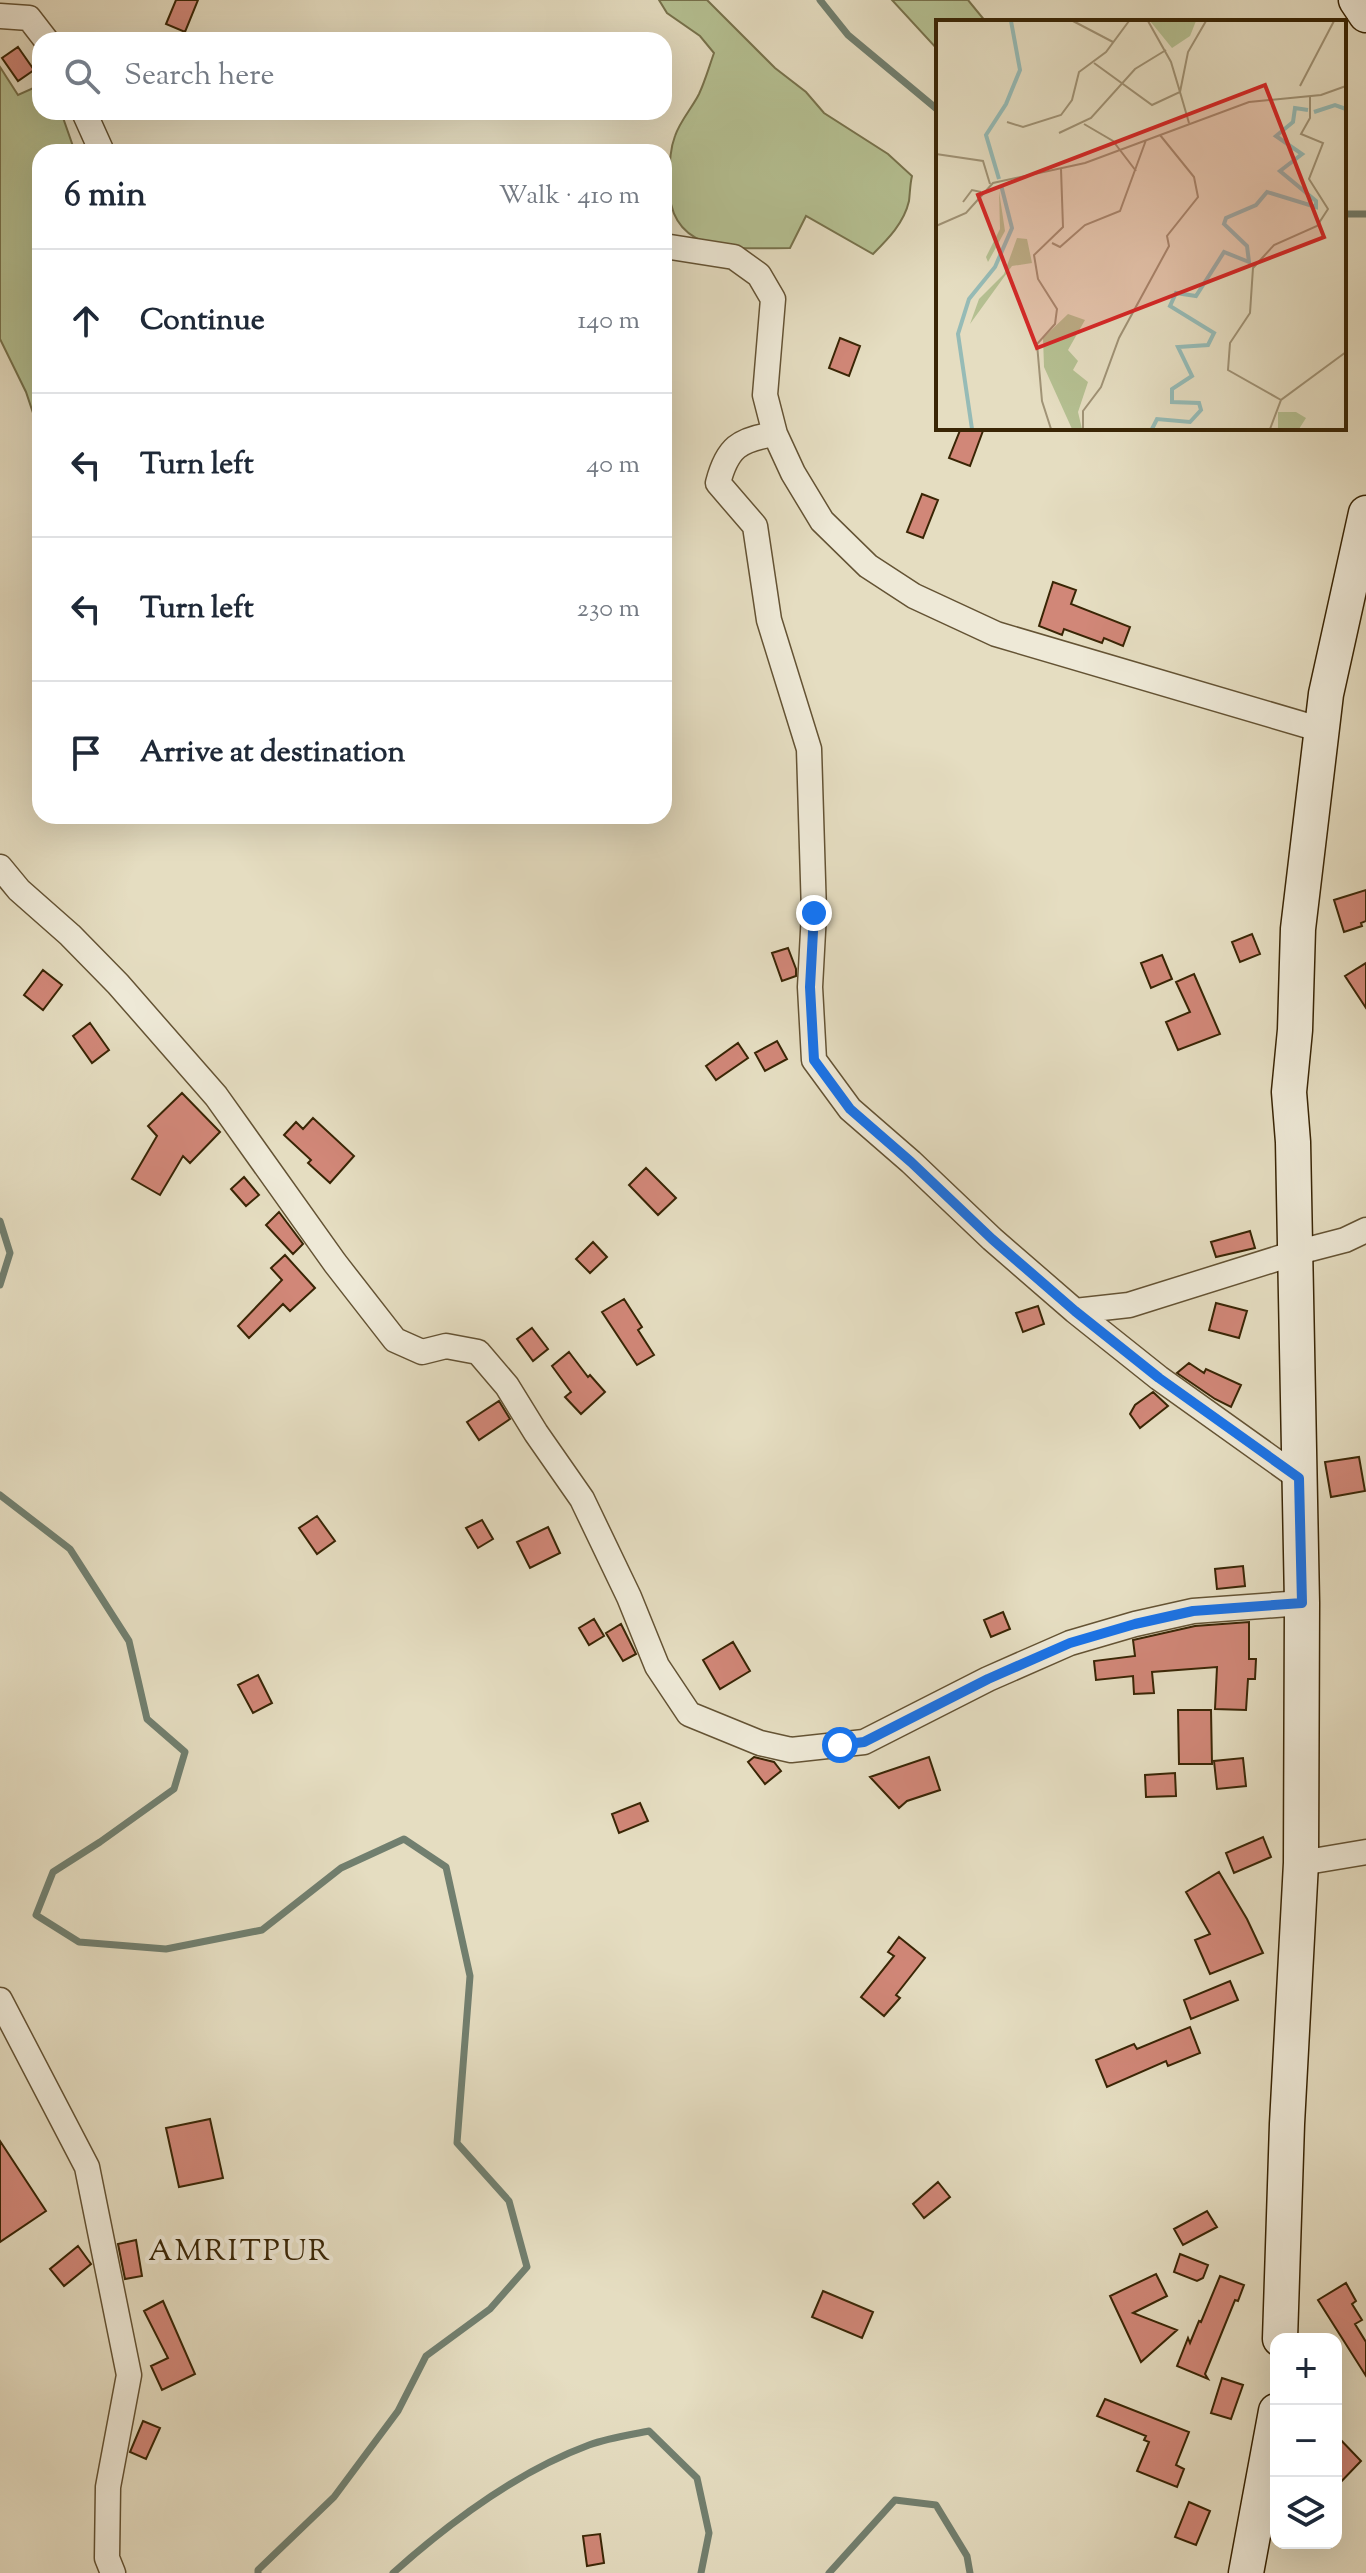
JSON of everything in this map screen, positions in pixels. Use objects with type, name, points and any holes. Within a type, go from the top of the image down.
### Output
[{"type":"main road","points":[[1356,0],[1366,15]]},
{"type":"main road","points":[[1280,2333],[1287,2124],[1301,1863],[1302,1603],[1293,1142],[1289,1092],[1295,1030],[1298,929],[1326,694],[1366,513]]},
{"type":"main road","points":[[1246,2573],[1270,2443]]},
{"type":"street","points":[[0,16],[29,18],[40,32]]},
{"type":"street","points":[[88,120],[98,144]]},
{"type":"street","points":[[672,247],[734,257],[759,275],[773,299],[765,395],[775,434],[793,473],[822,521],[868,566],[914,596],[996,634],[1322,730]]},
{"type":"street","points":[[775,434],[753,437],[734,448],[724,461],[718,483],[755,526],[769,620],[809,749],[814,913],[810,987],[814,1060],[850,1109],[1075,1311],[1159,1378],[1299,1478]]},
{"type":"street","points":[[0,867],[19,890],[70,935],[118,984],[216,1096],[335,1263],[395,1340],[422,1352],[446,1346],[478,1352],[507,1386],[582,1499],[629,1597],[657,1666],[689,1714],[750,1740],[791,1750],[864,1742],[988,1679],[1070,1643],[1193,1611],[1302,1603]]},
{"type":"street","points":[[1075,1311],[1129,1305],[1345,1240],[1366,1230]]},
{"type":"street","points":[[1301,1863],[1366,1852]]},
{"type":"street","points":[[0,2000],[87,2167],[129,2375],[108,2487],[107,2558],[113,2573]]},
{"type":"green space","points":[[659,0],[707,0],[775,68],[806,92],[824,113],[888,154],[912,176],[909,201],[903,216],[873,254],[806,216],[790,248],[710,244],[694,237],[681,225],[672,208],[672,148],[680,125],[699,94],[714,53],[700,36],[667,13]]},
{"type":"green space","points":[[892,0],[968,0],[984,20],[936,20],[936,48]]},
{"type":"green space","points":[[0,67],[18,95],[32,89],[32,120],[64,120],[72,144],[32,144],[32,410],[0,339]]},
{"type":"building","points":[[176,0],[198,0],[185,32],[166,24]]},
{"type":"building","points":[[18,47],[32,71],[18,81],[2,58]]},
{"type":"building","points":[[840,338],[860,346],[849,376],[829,368]]},
{"type":"building","points":[[960,430],[983,430],[970,466],[949,458]]},
{"type":"building","points":[[922,494],[938,500],[923,538],[907,532]]},
{"type":"building","points":[[1053,582],[1076,590],[1071,604],[1130,627],[1123,646],[1104,638],[1102,643],[1064,629],[1062,635],[1039,626]]},
{"type":"building","points":[[1366,890],[1366,921],[1361,923],[1362,926],[1344,932],[1334,900]]},
{"type":"building","points":[[1252,934],[1260,954],[1240,962],[1232,942]]},
{"type":"building","points":[[788,948],[796,976],[782,981],[772,953]]},
{"type":"building","points":[[1162,955],[1172,979],[1151,988],[1141,963]]},
{"type":"building","points":[[1366,963],[1366,1008],[1345,976]]},
{"type":"building","points":[[43,970],[62,985],[43,1010],[24,995]]},
{"type":"building","points":[[1194,974],[1220,1034],[1178,1050],[1166,1022],[1190,1012],[1176,982]]},
{"type":"building","points":[[90,1023],[109,1050],[92,1063],[73,1036]]},
{"type":"building","points":[[777,1041],[787,1059],[765,1071],[755,1053]]},
{"type":"building","points":[[738,1043],[748,1058],[716,1080],[706,1066]]},
{"type":"building","points":[[182,1093],[220,1132],[190,1163],[183,1156],[160,1195],[132,1179],[157,1136],[148,1126]]},
{"type":"building","points":[[313,1118],[354,1156],[330,1183],[284,1135],[296,1122],[303,1129]]},
{"type":"building","points":[[646,1168],[676,1198],[658,1215],[629,1185]]},
{"type":"building","points":[[244,1177],[259,1195],[246,1206],[231,1189]]},
{"type":"building","points":[[279,1212],[303,1244],[293,1254],[266,1225]]},
{"type":"building","points":[[1250,1231],[1255,1248],[1216,1257],[1211,1242]]},
{"type":"building","points":[[593,1242],[607,1257],[590,1273],[576,1259]]},
{"type":"building","points":[[285,1255],[315,1288],[290,1311],[283,1304],[249,1338],[238,1326],[282,1280],[271,1268]]},
{"type":"building","points":[[624,1299],[642,1327],[638,1330],[654,1355],[637,1365],[602,1312]]},
{"type":"building","points":[[1216,1303],[1247,1311],[1239,1338],[1209,1330]]},
{"type":"building","points":[[1038,1306],[1044,1324],[1023,1332],[1016,1313]]},
{"type":"building","points":[[532,1328],[548,1349],[533,1361],[517,1339]]},
{"type":"building","points":[[569,1352],[588,1377],[590,1375],[605,1392],[581,1414],[565,1397],[571,1392],[552,1366]]},
{"type":"building","points":[[1189,1363],[1204,1373],[1206,1369],[1241,1385],[1231,1407],[1177,1373]]},
{"type":"building","points":[[1153,1392],[1168,1406],[1140,1428],[1130,1414],[1135,1405]]},
{"type":"building","points":[[499,1401],[510,1419],[479,1440],[467,1422]]},
{"type":"building","points":[[1359,1457],[1365,1491],[1331,1497],[1325,1462]]},
{"type":"building","points":[[317,1516],[335,1541],[317,1554],[299,1528]]},
{"type":"building","points":[[482,1520],[493,1539],[478,1548],[466,1528]]},
{"type":"building","points":[[548,1527],[560,1553],[530,1568],[517,1542]]},
{"type":"building","points":[[1243,1566],[1245,1586],[1217,1589],[1215,1569]]},
{"type":"building","points":[[1003,1612],[1010,1629],[991,1637],[984,1620]]},
{"type":"building","points":[[594,1619],[604,1636],[589,1645],[579,1628]]},
{"type":"building","points":[[1249,1622],[1249,1659],[1256,1659],[1255,1679],[1248,1679],[1246,1710],[1215,1709],[1217,1667],[1152,1672],[1154,1693],[1134,1694],[1133,1676],[1096,1680],[1094,1661],[1135,1656],[1133,1640],[1195,1626]]},
{"type":"building","points":[[621,1624],[636,1654],[623,1661],[606,1633]]},
{"type":"building","points":[[733,1642],[750,1671],[720,1689],[703,1660]]},
{"type":"building","points":[[258,1675],[272,1703],[253,1713],[238,1685]]},
{"type":"building","points":[[1178,1710],[1211,1710],[1212,1764],[1179,1764]]},
{"type":"building","points":[[754,1757],[774,1762],[781,1771],[765,1784],[748,1762]]},
{"type":"building","points":[[929,1757],[940,1790],[907,1801],[899,1808],[870,1777]]},
{"type":"building","points":[[1243,1758],[1246,1786],[1217,1789],[1214,1761]]},
{"type":"building","points":[[1175,1773],[1176,1796],[1146,1797],[1145,1775]]},
{"type":"building","points":[[640,1803],[648,1821],[619,1833],[612,1814]]},
{"type":"building","points":[[1263,1837],[1271,1857],[1234,1873],[1226,1853]]},
{"type":"building","points":[[1219,1872],[1263,1953],[1210,1974],[1195,1940],[1210,1934],[1186,1892]]},
{"type":"building","points":[[899,1937],[925,1958],[896,1995],[900,1998],[884,2016],[861,1997],[894,1956],[888,1952]]},
{"type":"building","points":[[1230,1981],[1238,2000],[1191,2019],[1184,2000]]},
{"type":"building","points":[[1190,2027],[1200,2053],[1168,2066],[1166,2061],[1107,2087],[1096,2060],[1134,2044],[1137,2049]]},
{"type":"building","points":[[210,2119],[223,2178],[179,2187],[166,2128]]},
{"type":"building","points":[[0,2141],[46,2211],[0,2242]]},
{"type":"building","points":[[938,2182],[950,2197],[924,2218],[913,2204]]},
{"type":"building","points":[[1207,2211],[1217,2227],[1183,2245],[1174,2229]]},
{"type":"building","points":[[136,2240],[142,2276],[125,2279],[118,2244]]},
{"type":"building","points":[[78,2246],[91,2264],[64,2286],[50,2269]]},
{"type":"building","points":[[1180,2254],[1208,2265],[1203,2278],[1197,2281],[1174,2272]]},
{"type":"building","points":[[1156,2274],[1167,2296],[1133,2313],[1177,2330],[1141,2362],[1110,2296]]},
{"type":"building","points":[[1220,2276],[1244,2285],[1205,2374],[1208,2379],[1177,2366],[1188,2338],[1190,2343],[1201,2322]]},
{"type":"building","points":[[1346,2283],[1356,2301],[1352,2304],[1362,2320],[1355,2324],[1366,2342],[1366,2376],[1342,2338],[1342,2333],[1339,2333],[1318,2300]]},
{"type":"building","points":[[823,2291],[873,2312],[862,2338],[812,2317]]},
{"type":"building","points":[[163,2301],[195,2374],[162,2390],[151,2366],[168,2358],[144,2311]]},
{"type":"building","points":[[1222,2378],[1243,2385],[1231,2419],[1211,2413]]},
{"type":"building","points":[[1105,2399],[1189,2432],[1176,2465],[1184,2469],[1177,2487],[1137,2471],[1149,2442],[1144,2440],[1146,2436],[1097,2416]]},
{"type":"building","points":[[143,2421],[160,2428],[146,2459],[130,2452]]},
{"type":"building","points":[[1342,2441],[1361,2461],[1342,2481]]},
{"type":"building","points":[[1189,2502],[1210,2511],[1196,2545],[1175,2537]]},
{"type":"building","points":[[600,2534],[604,2563],[587,2566],[583,2536]]},
{"type":"waterway","points":[[820,0],[848,35],[936,108]]},
{"type":"waterway","points":[[1346,214],[1366,214]]},
{"type":"waterway","points":[[0,1221],[10,1253],[0,1285]]},
{"type":"waterway","points":[[0,1495],[70,1549],[129,1641],[147,1719],[185,1752],[174,1789],[53,1872],[36,1915],[79,1942],[166,1949],[262,1930],[341,1868],[404,1839],[446,1867],[470,1976],[457,2143],[509,2201],[527,2267],[490,2309],[426,2356],[398,2411],[334,2497],[258,2573]]},
{"type":"waterway","points":[[393,2573],[461,2517],[536,2469],[596,2443],[649,2431],[697,2478],[709,2533],[701,2573]]},
{"type":"waterway","points":[[829,2573],[895,2500],[936,2505],[967,2556],[970,2573]]},
{"type":"district","name":"AMRITPUR","points":[[240,2252]]},
{"type":"route","points":[[814,913],[810,987],[814,1060],[850,1109],[1075,1311],[1159,1378],[1299,1478],[1302,1603],[1193,1611],[1070,1643],[988,1679],[864,1742],[840,1745]]}]
